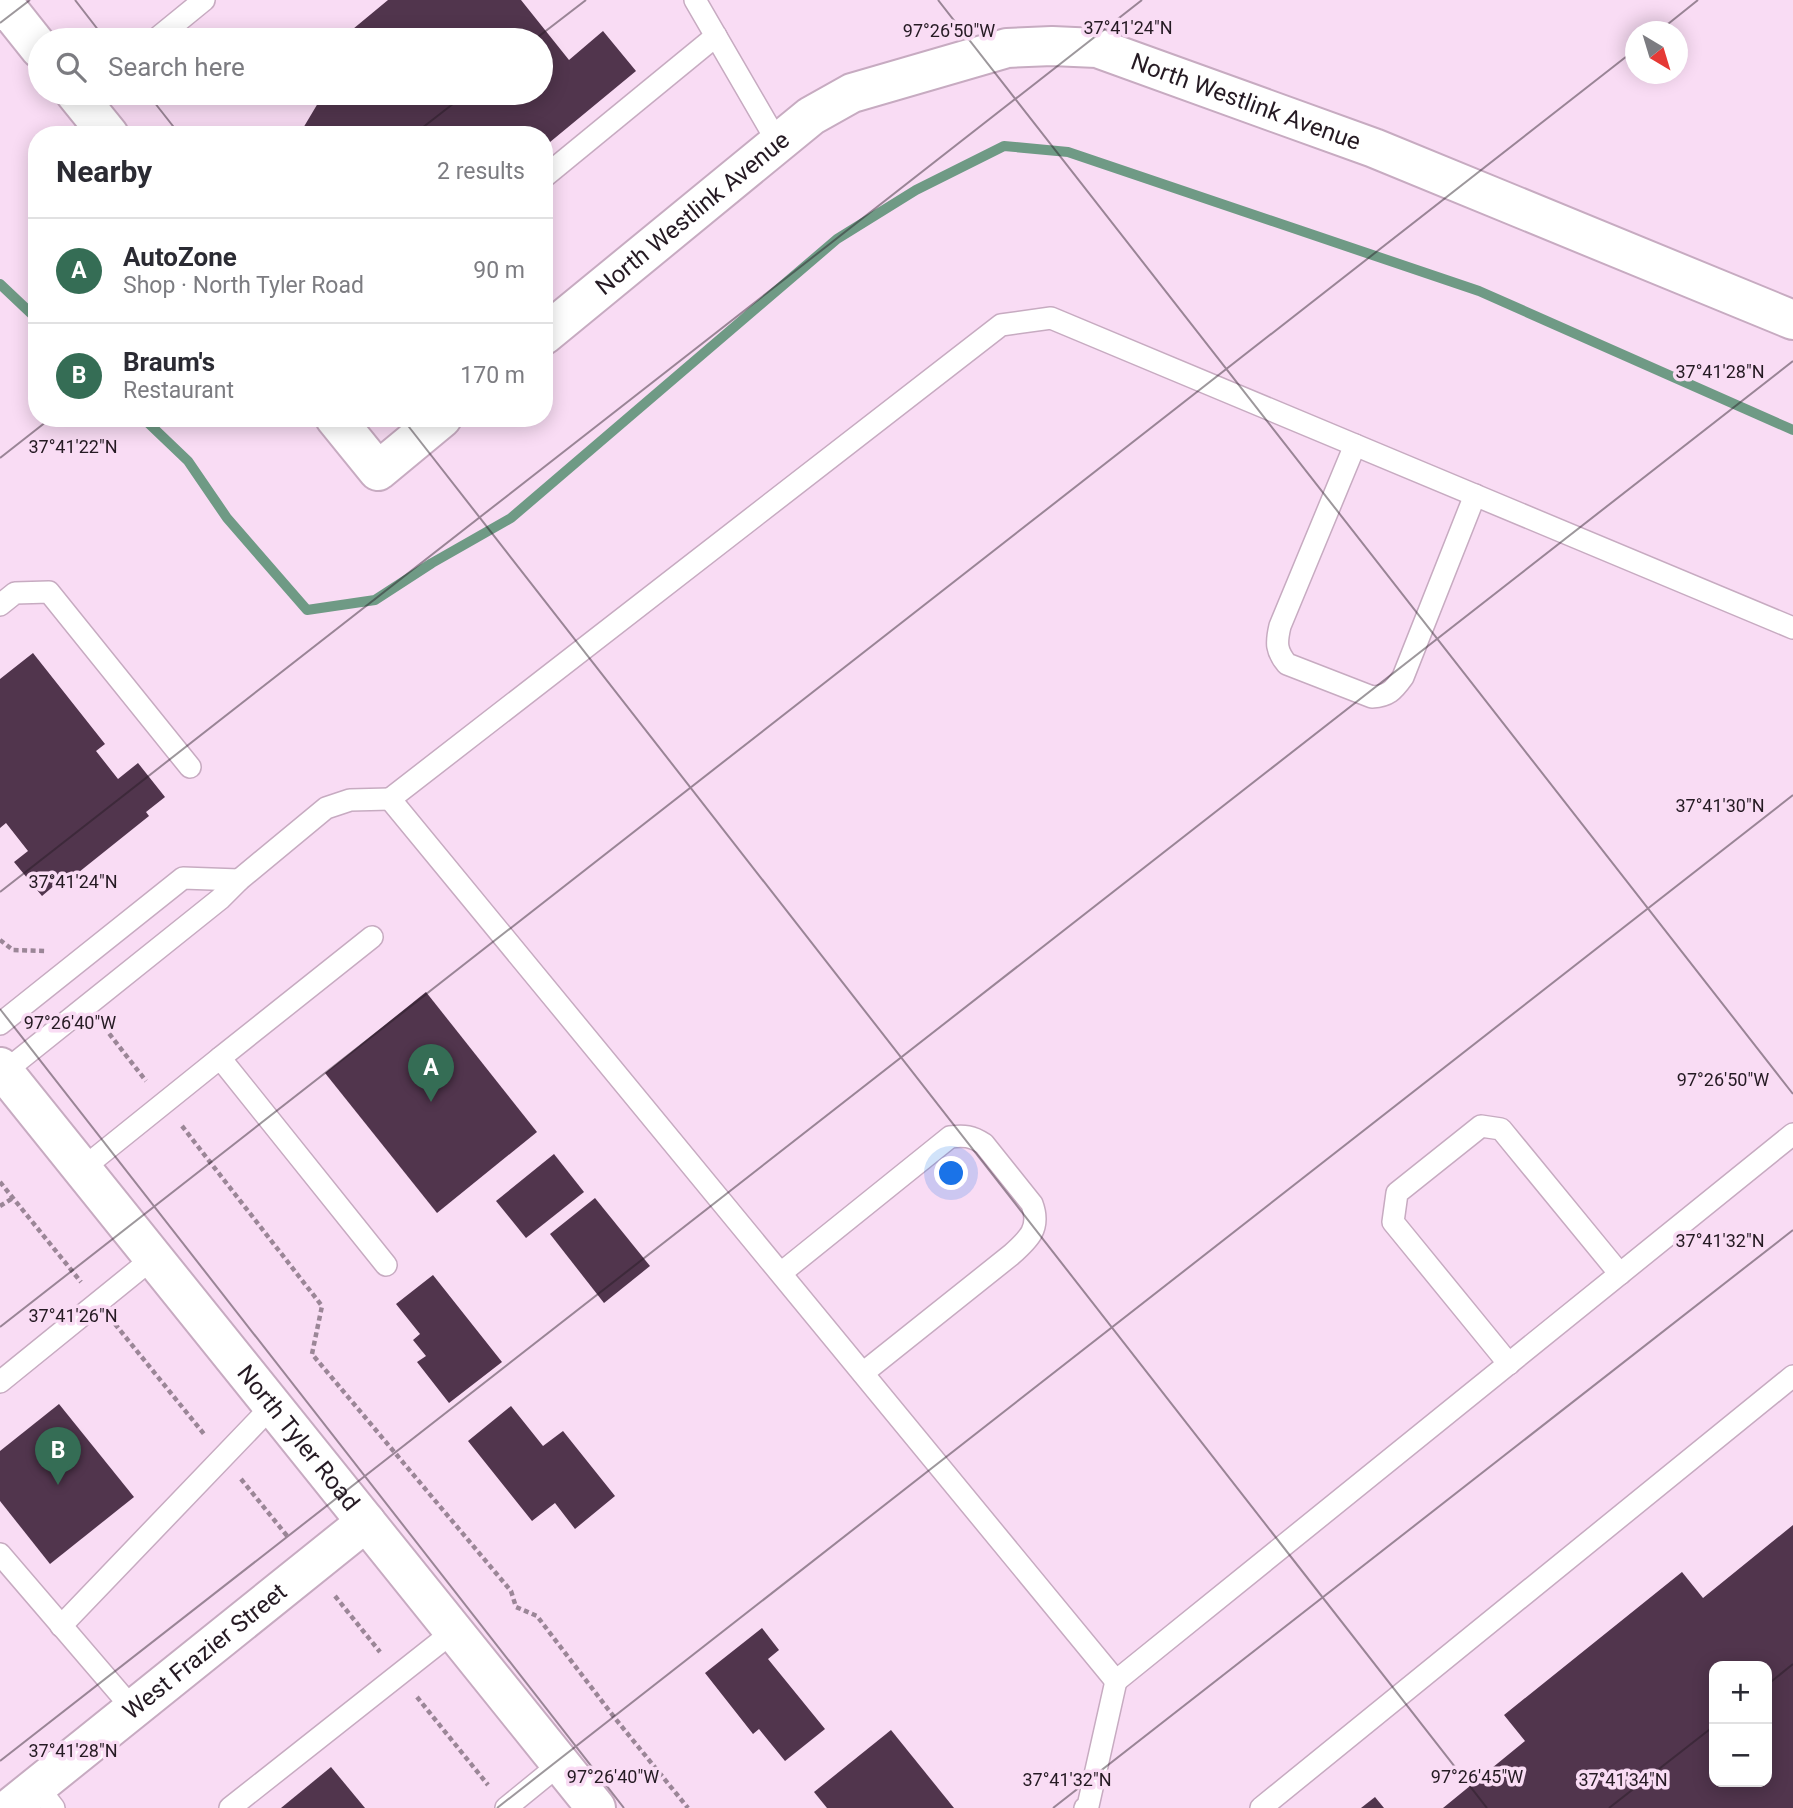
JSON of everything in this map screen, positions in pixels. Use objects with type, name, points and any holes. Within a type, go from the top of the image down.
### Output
[{"type":"street","points":[[1,0],[28,34]]},
{"type":"street","name":"North Westlink Avenue","points":[[553,328],[811,116],[852,93],[1007,48],[1052,46],[1097,48],[1374,148],[1793,320]]},
{"type":"street","points":[[89,105],[103,126]]},
{"type":"street","points":[[342,427],[378,471],[431,427]]},
{"type":"street","name":"North Tyler Road","points":[[2,1070],[596,1808]]},
{"type":"street","name":"West Frazier Street","points":[[34,1801],[133,1709],[366,1522]]},
{"type":"lane","points":[[170,28],[204,0]]},
{"type":"lane","points":[[695,0],[778,143]]},
{"type":"lane","points":[[553,170],[716,36]]},
{"type":"lane","points":[[2,1070],[220,899],[326,808],[350,800],[390,799],[1001,325],[1051,318],[1793,628]]},
{"type":"lane","points":[[1355,445],[1280,626],[1276,643],[1279,655],[1287,664],[1372,697],[1384,696],[1393,691],[1403,677],[1475,495]]},
{"type":"lane","points":[[0,605],[15,593],[49,592],[190,767]]},
{"type":"lane","points":[[390,799],[1116,1681]]},
{"type":"lane","points":[[0,1024],[183,878],[239,880]]},
{"type":"lane","points":[[82,1169],[372,937]]},
{"type":"lane","points":[[220,1058],[386,1265]]},
{"type":"lane","points":[[1509,1364],[1393,1222],[1397,1193],[1480,1126],[1501,1129],[1620,1274]]},
{"type":"lane","points":[[1085,1808],[1088,1806],[1116,1681],[1793,1134]]},
{"type":"lane","points":[[781,1273],[950,1137],[974,1137],[984,1144],[1032,1203],[1036,1213],[1035,1230],[1011,1255],[863,1373]]},
{"type":"lane","points":[[0,1382],[153,1258]]},
{"type":"lane","points":[[1261,1808],[1793,1376]]},
{"type":"lane","points":[[61,1626],[272,1405]]},
{"type":"lane","points":[[0,1554],[133,1709]]},
{"type":"lane","points":[[230,1808],[454,1631]]},
{"type":"lane","points":[[506,1808],[560,1764]]},
{"type":"path","points":[[0,940],[13,950],[45,951],[62,974]]},
{"type":"path","points":[[88,1005],[323,1306],[312,1354],[511,1591],[516,1607],[537,1616],[688,1808]]},
{"type":"path","points":[[0,1182],[490,1788]]},
{"type":"path","points":[[0,1206],[13,1198]]},
{"type":"building","points":[[388,0],[521,0],[543,28],[354,28]]},
{"type":"building","points":[[603,31],[636,71],[553,140],[553,126],[304,126],[317,105],[553,105],[553,40],[569,60]]},
{"type":"building","points":[[33,653],[105,744],[96,751],[118,779],[138,763],[165,797],[146,812],[149,816],[59,888],[56,884],[42,896],[14,862],[28,851],[6,823],[0,828],[0,679]]},
{"type":"building","points":[[426,992],[537,1132],[437,1213],[325,1073]]},
{"type":"building","points":[[554,1154],[584,1192],[526,1238],[496,1201]]},
{"type":"building","points":[[595,1198],[650,1266],[604,1303],[550,1234]]},
{"type":"building","points":[[433,1275],[502,1362],[449,1403],[417,1362],[426,1356],[413,1340],[420,1334],[396,1304]]},
{"type":"building","points":[[59,1404],[134,1497],[50,1564],[0,1501],[0,1451]]},
{"type":"building","points":[[511,1406],[543,1446],[563,1431],[615,1496],[575,1529],[555,1503],[532,1521],[468,1441]]},
{"type":"building","points":[[1793,1525],[1793,1808],[1443,1808],[1525,1741],[1504,1715],[1682,1572],[1703,1598]]},
{"type":"building","points":[[762,1628],[779,1650],[768,1659],[825,1729],[785,1761],[759,1729],[753,1734],[705,1673]]},
{"type":"building","points":[[891,1730],[954,1808],[827,1808],[814,1792]]},
{"type":"building","points":[[331,1767],[365,1808],[281,1808]]},
{"type":"building","points":[[1375,1797],[1384,1808],[1361,1808]]},
{"type":"waterway","points":[[152,427],[188,461],[227,518],[307,610],[375,600],[432,563],[511,518],[837,239],[916,190],[1004,146],[1068,152],[1479,291],[1793,430]]},
{"type":"waterway","points":[[0,284],[28,310]]},
{"type":"place","name":"AutoZone","points":[[431,1102]]},
{"type":"place","name":"Braum's","points":[[58,1485]]}]
